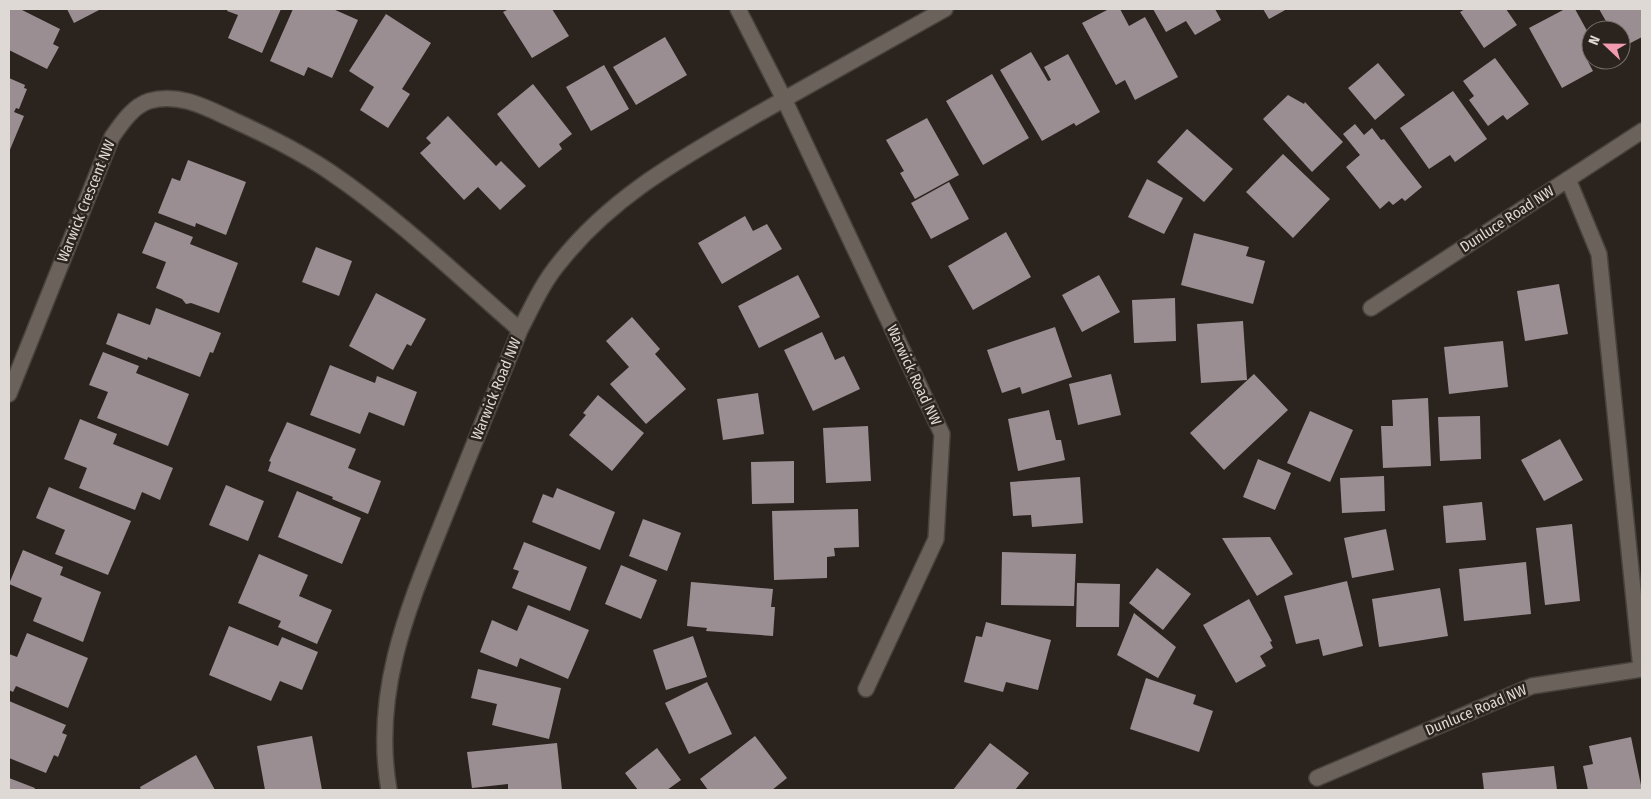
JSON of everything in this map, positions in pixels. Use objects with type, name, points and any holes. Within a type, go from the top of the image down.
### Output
[{"type":"street","name":"Warwick Road NW","points":[[738,9],[784,100],[942,434],[936,539],[866,689]]},
{"type":"street","name":"Warwick Road NW","points":[[389,790],[384,733],[387,687],[396,644],[413,595],[520,330],[537,296],[559,263],[582,236],[610,209],[661,170],[944,9]]},
{"type":"street","name":"Warwick Crescent NW","points":[[9,394],[112,137],[124,120],[148,101],[171,98],[191,102],[283,143],[329,172],[377,206],[520,330]]},
{"type":"street","name":"Dunluce Road NW","points":[[1371,308],[1642,131]]},
{"type":"street","points":[[1568,179],[1599,254],[1642,669]]},
{"type":"street","name":"Dunluce Road NW","points":[[1317,778],[1532,686],[1642,669]]},
{"type":"building","points":[[9,9],[20,9],[60,29],[53,44],[59,47],[47,69],[9,50]]},
{"type":"building","points":[[67,9],[101,9],[74,23]]},
{"type":"building","points":[[228,9],[281,9],[262,53],[228,38],[238,15],[227,11]]},
{"type":"building","points":[[293,9],[333,9],[358,20],[332,78],[308,67],[304,76],[270,61]]},
{"type":"building","points":[[509,9],[552,9],[569,36],[532,58],[503,12]]},
{"type":"building","points":[[1109,9],[1120,9],[1129,26],[1145,17],[1178,77],[1135,100],[1125,80],[1116,85],[1082,23]]},
{"type":"building","points":[[1153,9],[1215,9],[1221,20],[1195,35],[1186,21],[1166,32]]},
{"type":"building","points":[[1263,9],[1287,9],[1269,19]]},
{"type":"building","points":[[1465,9],[1506,9],[1517,25],[1484,48],[1460,12]]},
{"type":"building","points":[[1565,9],[1575,9],[1581,20],[1581,70],[1593,71],[1562,88],[1529,28]]},
{"type":"building","points":[[1599,9],[1642,9],[1642,37],[1631,43],[1631,20],[1605,20]]},
{"type":"building","points":[[386,14],[431,43],[402,89],[410,94],[388,128],[360,110],[374,87],[349,71]]},
{"type":"building","points":[[665,37],[687,75],[636,105],[613,67]]},
{"type":"building","points":[[1031,52],[1048,81],[1051,80],[1044,67],[1068,54],[1100,112],[1076,126],[1074,123],[1042,141],[1000,70]]},
{"type":"building","points":[[1495,58],[1529,104],[1507,120],[1503,115],[1488,126],[1469,100],[1474,96],[1463,81]]},
{"type":"building","points":[[1378,63],[1405,95],[1375,120],[1348,88]]},
{"type":"building","points":[[604,65],[629,109],[591,131],[566,87]]},
{"type":"building","points":[[992,74],[1029,138],[983,165],[946,101]]},
{"type":"building","points":[[9,78],[25,85],[24,88],[27,89],[19,109],[16,108],[14,112],[24,116],[9,152]]},
{"type":"building","points":[[533,84],[572,134],[559,144],[562,149],[539,168],[497,114]]},
{"type":"building","points":[[1453,91],[1487,139],[1455,162],[1450,155],[1429,169],[1400,128]]},
{"type":"building","points":[[1288,95],[1304,104],[1305,102],[1343,142],[1312,172],[1263,119]]},
{"type":"building","points":[[448,116],[496,166],[501,161],[526,186],[500,210],[478,187],[464,200],[420,153],[431,143],[426,138]]},
{"type":"building","points":[[927,118],[959,175],[915,199],[900,173],[904,171],[886,140]]},
{"type":"building","points":[[1355,124],[1364,135],[1372,128],[1381,140],[1384,139],[1422,187],[1405,201],[1402,198],[1393,205],[1389,201],[1380,209],[1346,167],[1360,155],[1343,134]]},
{"type":"building","points":[[1187,129],[1233,169],[1204,202],[1157,162]]},
{"type":"building","points":[[1283,154],[1330,199],[1293,238],[1246,192]]},
{"type":"building","points":[[188,160],[246,182],[226,235],[196,223],[195,227],[158,213],[172,178],[180,181]]},
{"type":"building","points":[[1147,179],[1183,198],[1164,234],[1128,217]]},
{"type":"building","points":[[949,182],[969,219],[931,239],[911,203]]},
{"type":"building","points":[[745,216],[753,231],[767,224],[782,249],[722,284],[698,243]]},
{"type":"building","points":[[155,222],[193,237],[190,244],[238,263],[219,313],[191,303],[186,304],[182,299],[156,288],[166,262],[142,253]]},
{"type":"building","points":[[1006,232],[1031,277],[973,310],[948,266]]},
{"type":"building","points":[[1194,233],[1249,247],[1246,256],[1265,261],[1253,304],[1181,285]]},
{"type":"building","points":[[316,247],[352,261],[339,296],[302,282]]},
{"type":"building","points":[[798,275],[820,317],[759,348],[738,306]]},
{"type":"building","points":[[1099,275],[1120,312],[1082,332],[1062,295]]},
{"type":"building","points":[[1559,284],[1568,334],[1525,341],[1517,291]]},
{"type":"building","points":[[376,293],[426,319],[411,346],[407,344],[393,370],[349,346]]},
{"type":"building","points":[[1175,298],[1176,341],[1134,343],[1132,300]]},
{"type":"building","points":[[156,308],[221,333],[213,353],[210,352],[200,377],[148,357],[147,360],[106,344],[118,313],[150,325]]},
{"type":"building","points":[[632,317],[660,349],[655,354],[686,389],[646,424],[610,384],[629,367],[606,341]]},
{"type":"building","points":[[1243,321],[1247,380],[1201,383],[1197,324]]},
{"type":"building","points":[[1055,327],[1072,377],[1022,394],[1020,387],[1002,393],[987,350]]},
{"type":"building","points":[[822,332],[835,360],[844,356],[860,389],[813,411],[784,350]]},
{"type":"building","points":[[1503,341],[1508,387],[1449,394],[1444,347]]},
{"type":"building","points":[[103,352],[139,366],[136,373],[189,394],[168,446],[97,418],[108,392],[89,385]]},
{"type":"building","points":[[330,365],[375,383],[377,376],[417,392],[404,426],[369,412],[360,434],[310,415]]},
{"type":"building","points":[[1111,374],[1121,415],[1078,425],[1069,384]]},
{"type":"building","points":[[1254,374],[1288,410],[1224,470],[1190,433]]},
{"type":"building","points":[[758,393],[764,434],[723,440],[717,399]]},
{"type":"building","points":[[598,395],[644,433],[612,471],[569,435],[586,415],[583,413]]},
{"type":"building","points":[[1428,398],[1431,466],[1383,468],[1381,426],[1393,426],[1392,400]]},
{"type":"building","points":[[1049,410],[1056,440],[1061,440],[1065,460],[1018,471],[1008,419]]},
{"type":"building","points":[[1310,411],[1353,430],[1330,482],[1287,463]]},
{"type":"building","points":[[1480,416],[1481,459],[1440,461],[1438,417]]},
{"type":"building","points":[[80,419],[117,434],[113,444],[173,468],[160,500],[142,492],[135,510],[79,488],[87,468],[64,459]]},
{"type":"building","points":[[287,422],[356,449],[348,468],[381,481],[368,514],[332,499],[333,497],[268,471],[271,462],[269,461]]},
{"type":"building","points":[[868,426],[871,481],[826,483],[823,428]]},
{"type":"building","points":[[1560,439],[1583,480],[1544,501],[1521,460]]},
{"type":"building","points":[[1258,459],[1291,473],[1275,510],[1243,497]]},
{"type":"building","points":[[794,461],[794,503],[752,504],[751,462]]},
{"type":"building","points":[[1384,476],[1385,511],[1342,513],[1340,478]]},
{"type":"building","points":[[1080,477],[1083,523],[1032,527],[1031,515],[1013,516],[1010,482]]},
{"type":"building","points":[[226,485],[264,501],[248,541],[209,525]]},
{"type":"building","points":[[49,487],[131,521],[108,575],[55,554],[65,530],[36,518]]},
{"type":"building","points":[[557,488],[615,512],[600,550],[532,522],[543,494],[553,498]]},
{"type":"building","points":[[297,491],[361,518],[342,564],[278,537]]},
{"type":"building","points":[[1482,502],[1486,540],[1446,543],[1443,506]]},
{"type":"building","points":[[858,509],[859,547],[834,548],[835,556],[827,557],[827,578],[774,580],[772,511]]},
{"type":"building","points":[[643,519],[681,533],[667,571],[629,556]]},
{"type":"building","points":[[1572,524],[1580,601],[1545,605],[1536,528]]},
{"type":"building","points":[[1386,529],[1394,570],[1352,578],[1344,538]]},
{"type":"building","points":[[1270,537],[1293,574],[1257,596],[1222,538]]},
{"type":"building","points":[[524,542],[587,567],[570,611],[512,588],[519,571],[513,569]]},
{"type":"building","points":[[23,550],[63,567],[60,575],[101,592],[83,642],[33,621],[42,598],[9,584]]},
{"type":"building","points":[[1002,552],[1076,554],[1074,606],[1001,605]]},
{"type":"building","points":[[259,554],[308,575],[299,596],[332,610],[317,644],[278,627],[281,621],[238,603]]},
{"type":"building","points":[[1526,562],[1531,614],[1464,621],[1459,569]]},
{"type":"building","points":[[621,565],[657,580],[641,619],[605,604]]},
{"type":"building","points":[[1157,568],[1191,594],[1163,630],[1129,603]]},
{"type":"building","points":[[1347,581],[1363,646],[1323,656],[1319,639],[1296,644],[1284,596]]},
{"type":"building","points":[[691,582],[773,589],[771,607],[775,607],[773,636],[706,631],[707,628],[687,626]]},
{"type":"building","points":[[1077,583],[1120,584],[1119,627],[1076,627]]},
{"type":"building","points":[[1440,588],[1448,636],[1379,647],[1372,599]]},
{"type":"building","points":[[1249,599],[1272,641],[1270,642],[1273,648],[1260,656],[1266,666],[1236,683],[1203,625]]},
{"type":"building","points":[[528,605],[589,630],[568,679],[520,658],[517,667],[480,652],[492,620],[517,631]]},
{"type":"building","points":[[1134,613],[1176,647],[1158,678],[1117,655]]},
{"type":"building","points":[[986,622],[1051,640],[1038,690],[1006,682],[1003,692],[964,682],[976,636],[982,637]]},
{"type":"building","points":[[229,626],[278,646],[282,637],[318,652],[302,690],[280,681],[271,701],[209,675]]},
{"type":"building","points":[[27,633],[88,658],[68,708],[16,686],[13,692],[9,690],[9,654],[17,657]]},
{"type":"building","points":[[693,636],[707,677],[666,690],[653,650]]},
{"type":"building","points":[[478,669],[561,688],[549,739],[492,725],[497,704],[471,698]]},
{"type":"building","points":[[1146,678],[1196,695],[1193,704],[1213,711],[1199,752],[1130,729]]},
{"type":"building","points":[[707,682],[732,734],[689,754],[665,703]]},
{"type":"building","points":[[9,701],[66,725],[62,733],[67,735],[58,757],[54,755],[46,773],[9,758]]},
{"type":"building","points":[[312,736],[322,790],[265,790],[257,746]]},
{"type":"building","points":[[755,736],[787,778],[772,790],[708,790],[700,779]]},
{"type":"building","points":[[1631,737],[1642,790],[1588,790],[1583,766],[1593,764],[1589,746]]},
{"type":"building","points":[[557,743],[562,790],[508,790],[508,784],[472,788],[467,752]]},
{"type":"building","points":[[990,743],[1029,773],[1015,790],[953,790]]},
{"type":"building","points":[[657,748],[681,780],[667,790],[638,790],[625,773]]},
{"type":"building","points":[[196,755],[215,790],[141,790],[140,787]]},
{"type":"building","points":[[1554,766],[1557,790],[1484,790],[1482,773]]},
{"type":"building","points":[[9,778],[35,788],[34,790],[9,790]]}]
